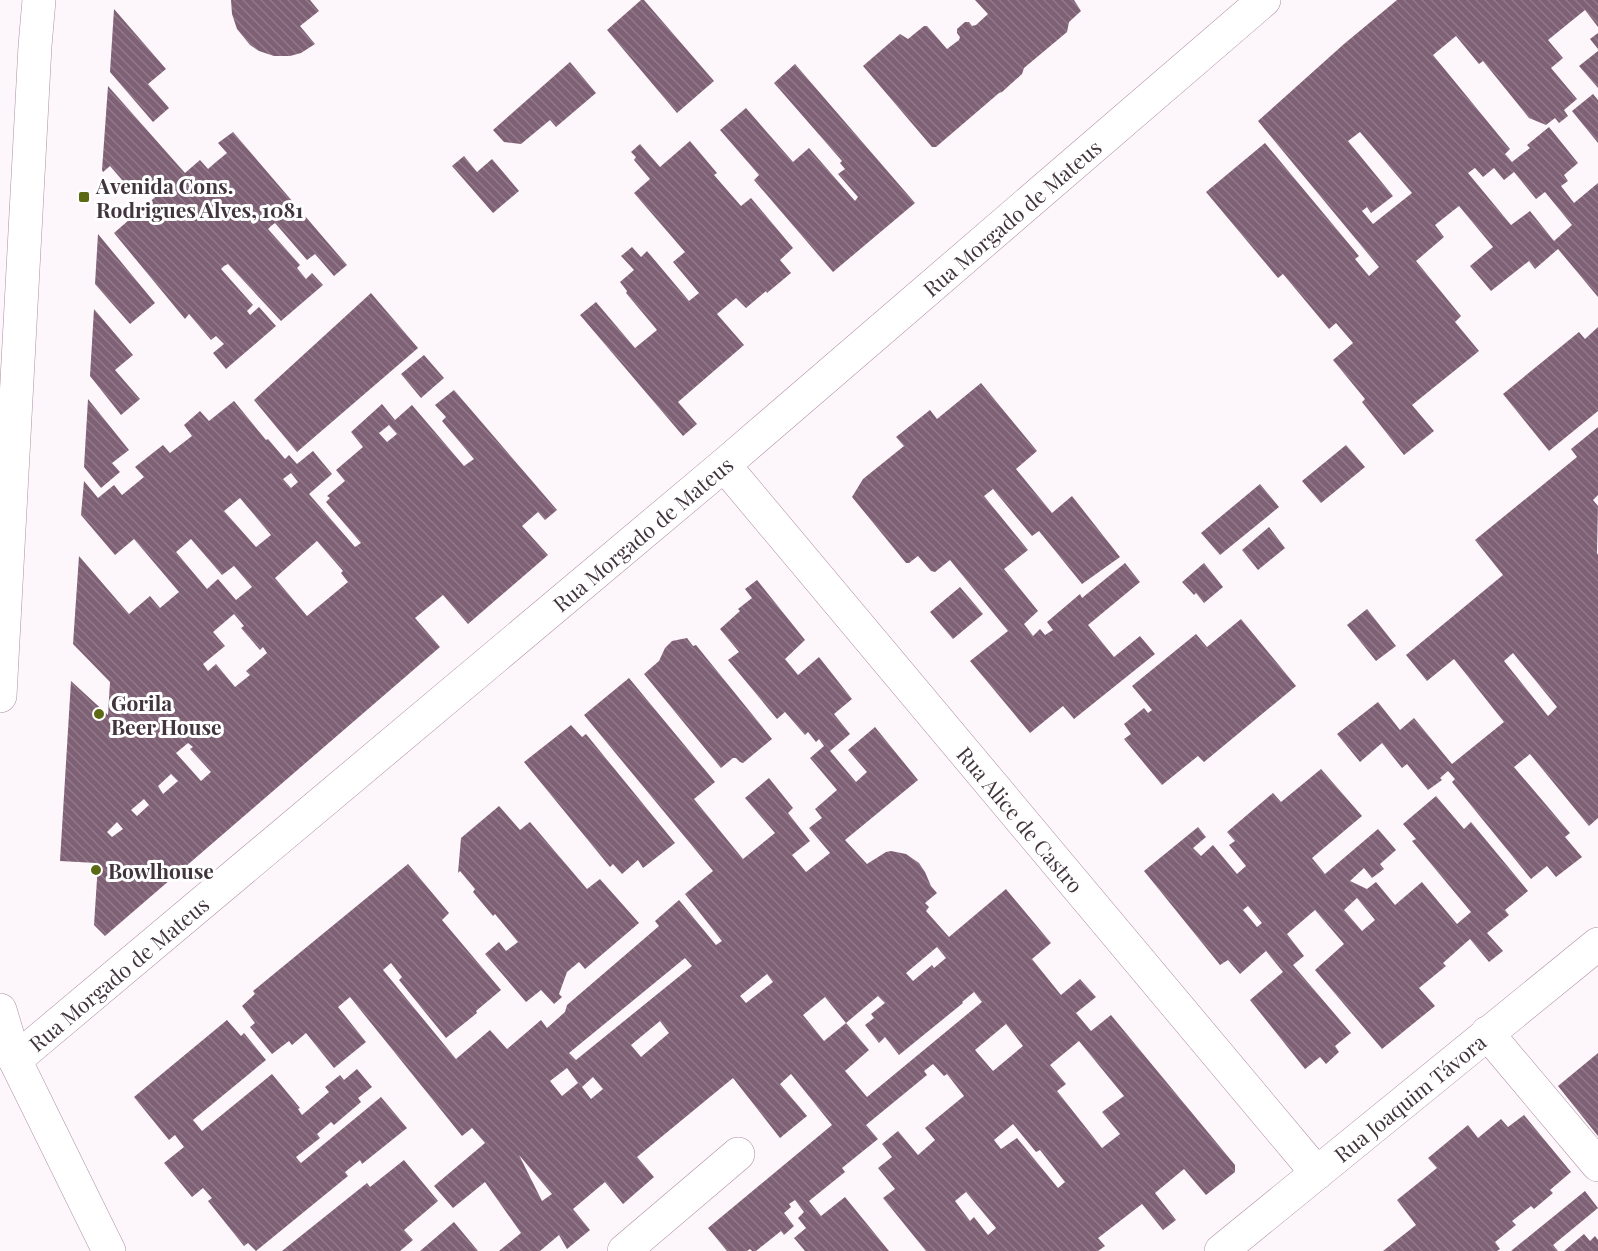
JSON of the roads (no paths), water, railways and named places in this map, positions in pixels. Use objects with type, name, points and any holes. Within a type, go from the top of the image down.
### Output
[{"type":"street","points":[[0,696],[39,0]]},
{"type":"street","name":"Rua Morgado de Mateus","points":[[15,1060],[724,465],[1264,0]]},
{"type":"street","name":"Rua Alice de Castro","points":[[724,465],[1317,1173]]},
{"type":"street","name":"Rua Joaquim Távora","points":[[1221,1251],[1598,944]]},
{"type":"street","points":[[0,1010],[15,1060],[109,1251]]},
{"type":"street","points":[[1487,1033],[1598,1165]]},
{"type":"street","points":[[624,1251],[738,1154]]},
{"type":"place","name":"Avenida Cons. Rodrigues Alves, 1081","points":[[84,197]]},
{"type":"place","name":"Gorila Beer House","points":[[99,714]]},
{"type":"place","name":"Bowlhouse","points":[[96,870]]}]
